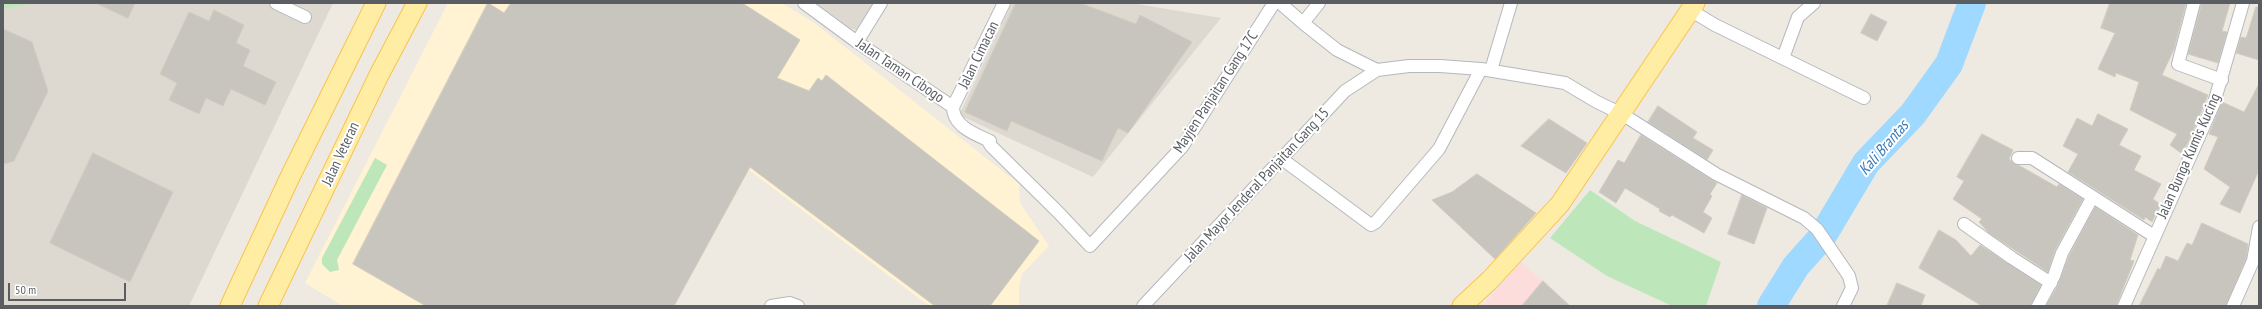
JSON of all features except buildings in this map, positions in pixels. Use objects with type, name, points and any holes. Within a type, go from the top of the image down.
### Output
[{"type":"main road","points":[[230,306],[289,179],[376,3]]},
{"type":"main road","name":"Jalan Veteran","points":[[268,306],[379,75],[416,3]]},
{"type":"main road","points":[[1462,306],[1490,280],[1560,204],[1693,7]]},
{"type":"street","points":[[276,3],[306,17]]},
{"type":"street","name":"Jalan Taman Cibogo","points":[[804,3],[857,42],[953,107],[957,122],[989,141]]},
{"type":"street","points":[[857,42],[881,3]]},
{"type":"street","name":"Jalan Cimacan","points":[[953,107],[1004,3]]},
{"type":"street","points":[[1302,24],[1319,3]]},
{"type":"street","points":[[1282,158],[1371,224],[1376,222],[1439,149],[1486,70],[1511,3]]},
{"type":"street","points":[[1783,58],[1798,17],[1814,3]]},
{"type":"street","points":[[2194,3],[2178,64],[2222,80]]},
{"type":"street","name":"Jalan Bunga Kumis Kucing","points":[[2124,306],[2214,103],[2222,80],[2243,3]]},
{"type":"street","points":[[1282,4],[1302,24],[1337,50],[1377,70],[1440,66],[1486,70],[1560,81],[1622,114],[1716,174],[1795,212],[1817,229],[1849,276],[1852,288],[1842,306]]},
{"type":"street","name":"Mayjen Panjaitan Gang 17C","points":[[989,141],[991,146],[1090,246],[1182,147],[1282,4]]},
{"type":"street","points":[[1693,7],[1783,58],[1864,98]]},
{"type":"street","name":"Jalan Mayor Jenderal Panjaitan Gang 15","points":[[1143,306],[1345,91],[1377,70]]},
{"type":"street","points":[[2018,158],[2032,158],[2092,198],[2154,236]]},
{"type":"street","points":[[2038,306],[2051,282],[2062,253],[2092,198]]},
{"type":"street","points":[[1964,224],[2012,258],[2051,282]]},
{"type":"street","points":[[2233,306],[2253,261],[2259,227]]},
{"type":"street","points":[[771,306],[790,303],[798,306]]},
{"type":"shaded area","points":[[3,3],[333,3],[189,306],[3,306]]},
{"type":"shaded area","points":[[448,3],[782,3],[817,25],[1019,184],[1020,203],[1049,246],[1022,274],[1019,287],[1019,306],[929,306],[749,170],[674,306],[343,306],[305,283]]},
{"type":"shaded area","points":[[816,3],[874,3],[856,30],[850,28]]},
{"type":"shaded area","points":[[1012,3],[1131,3],[1221,18],[1093,177],[959,115]]},
{"type":"shaded area","points":[[1521,262],[1570,306],[1482,306]]},
{"type":"green space","points":[[3,3],[35,3],[3,9]]},
{"type":"green space","points":[[375,158],[387,165],[337,260],[339,270],[330,272],[322,264],[322,258]]},
{"type":"green space","points":[[1590,190],[1635,221],[1721,262],[1706,306],[1672,306],[1607,276],[1550,238]]},
{"type":"waterway","name":"Kali Brantas","points":[[1771,306],[1796,266],[1822,237],[1866,163],[1913,114],[1949,64],[1972,3]]}]
